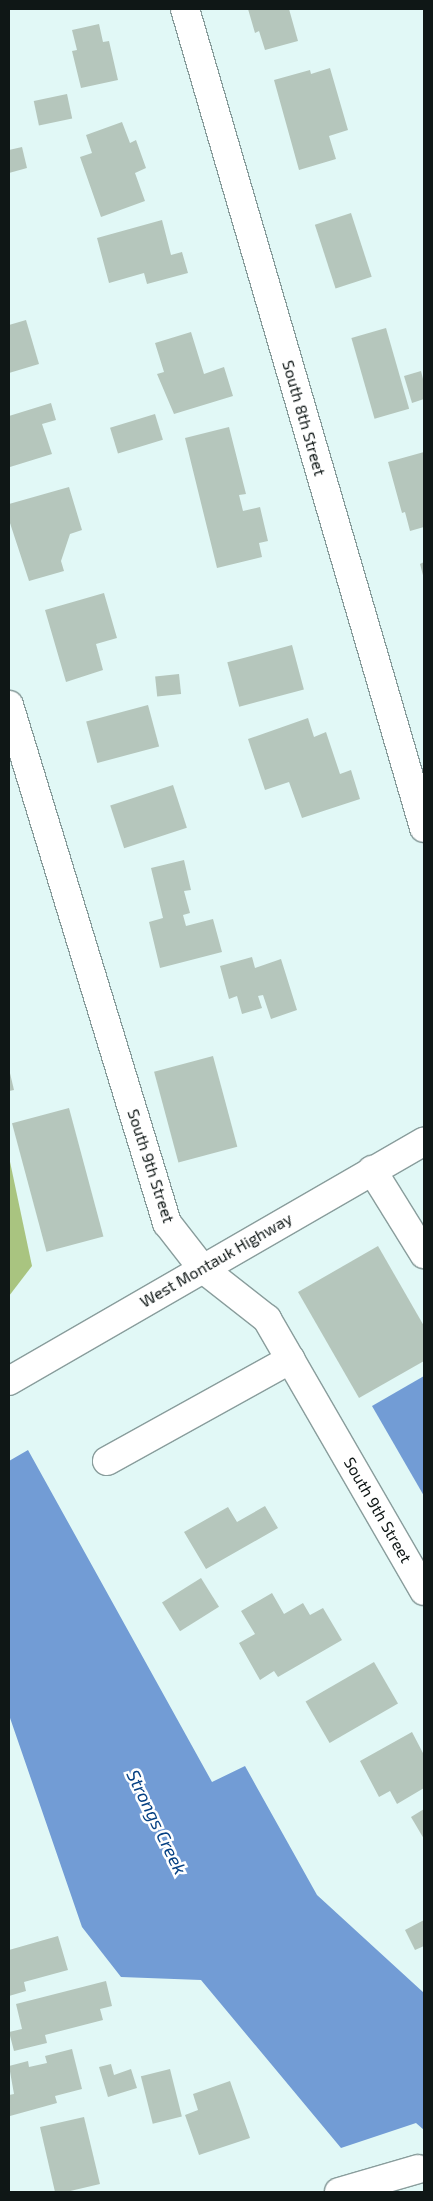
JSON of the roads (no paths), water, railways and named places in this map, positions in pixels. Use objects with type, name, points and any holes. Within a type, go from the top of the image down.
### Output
[{"type":"street","name":"South 8th Street","points":[[184,9],[424,828]]},
{"type":"street","name":"South 9th Street","points":[[9,705],[167,1222],[202,1268],[267,1319],[424,1591]]},
{"type":"street","name":"West Montauk Highway","points":[[9,1381],[424,1140]]},
{"type":"street","points":[[372,1170],[424,1254]]},
{"type":"street","points":[[107,1461],[291,1359]]},
{"type":"street","points":[[339,2192],[418,2169]]},
{"type":"water","points":[[424,1376],[424,1496],[372,1406]]},
{"type":"water","name":"Strongs Creek","points":[[28,1450],[212,1782],[245,1766],[317,1895],[424,1993],[424,2130],[416,2123],[341,2148],[201,1980],[121,1977],[82,1927],[9,1715],[9,1461]]}]
